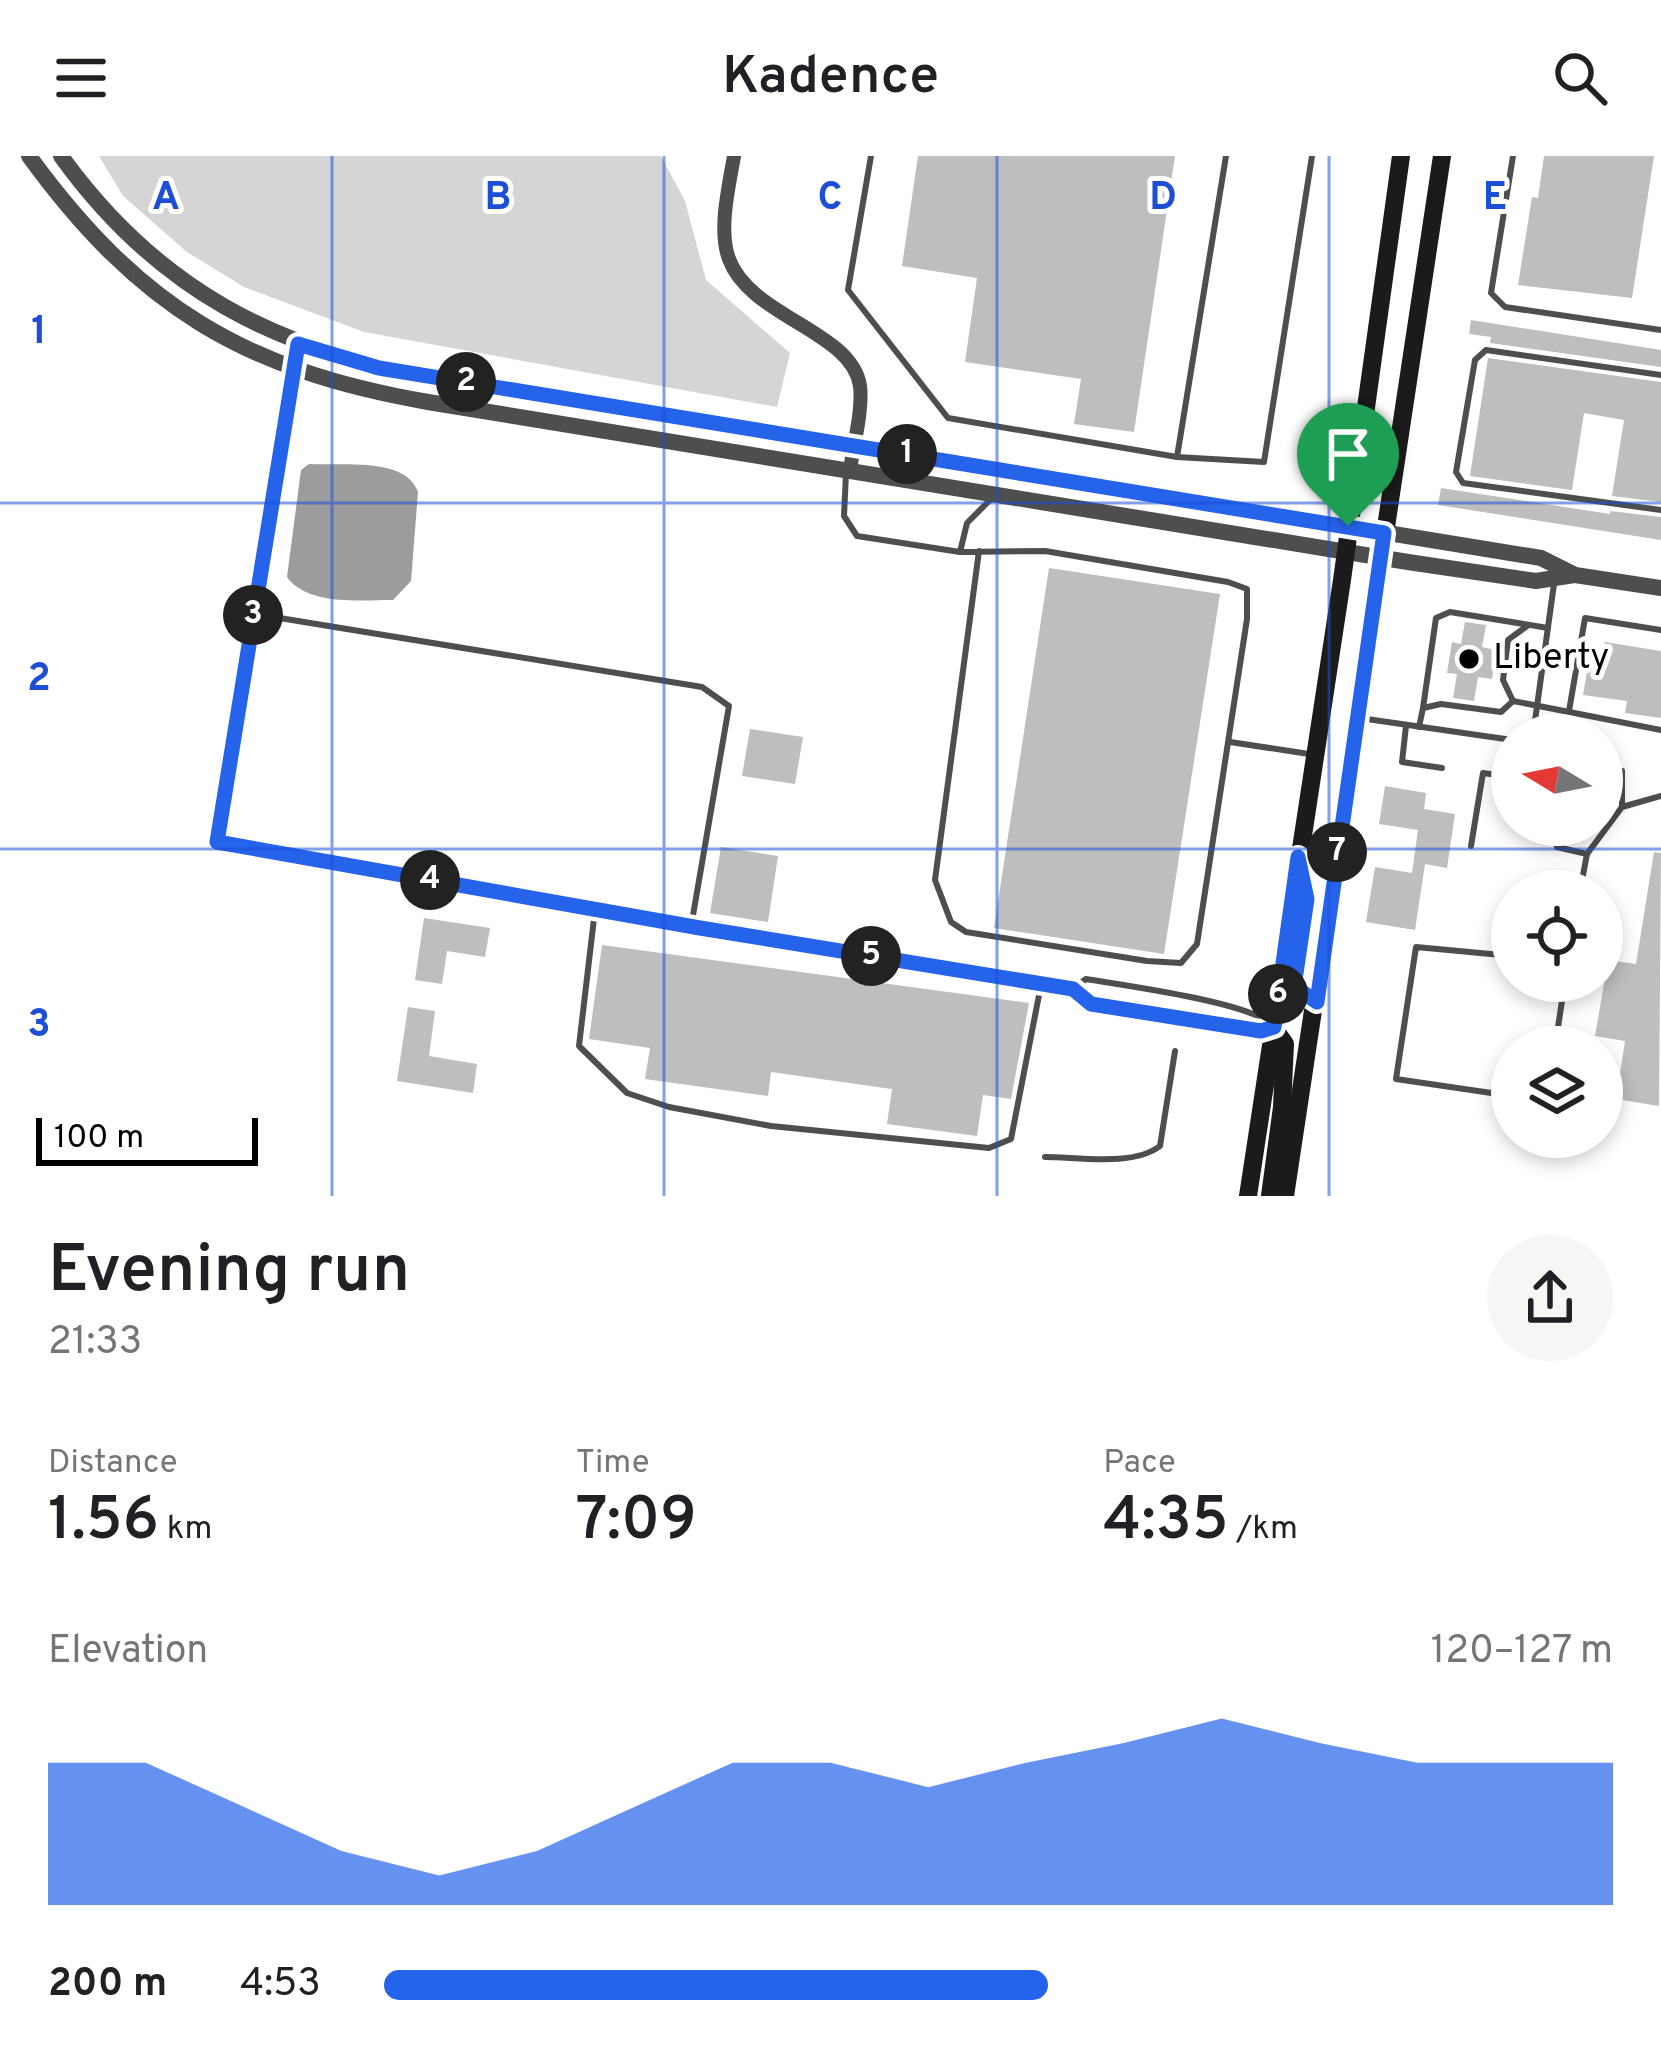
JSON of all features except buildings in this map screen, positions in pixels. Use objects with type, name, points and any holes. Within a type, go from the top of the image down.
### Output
[{"type":"main road","points":[[1248,1196],[1401,156]]},
{"type":"main road","points":[[1286,1196],[1442,156]]},
{"type":"main road","points":[[1298,857],[1307,899],[1295,980],[1317,1002]]},
{"type":"main road","points":[[1270,1196],[1286,1045],[1274,1027]]},
{"type":"street","points":[[29,156],[96,242],[150,290],[199,324],[293,369],[375,393],[1536,581],[1575,575]]},
{"type":"street","points":[[61,156],[92,199],[175,277],[257,326],[298,344],[397,371],[1541,558],[1575,575],[1661,589]]},
{"type":"street","points":[[734,156],[727,254],[742,286],[845,355],[860,385],[848,470]]},
{"type":"lane","points":[[871,156],[848,290],[948,418],[1177,457],[1264,462],[1312,156]]},
{"type":"lane","points":[[1177,457],[1226,156]]},
{"type":"lane","points":[[1513,156],[1491,293],[1505,307],[1661,330]]},
{"type":"lane","points":[[298,344],[217,842],[1073,989],[1091,1004],[1249,1030],[1274,1027]]},
{"type":"lane","points":[[1661,375],[1486,350],[1475,360],[1456,472],[1463,483],[1661,510]]},
{"type":"lane","points":[[848,470],[844,516],[856,536],[960,552],[979,551],[1045,551],[1228,581],[1247,589],[1230,742],[1197,944],[1181,963],[966,932],[951,922],[935,880],[979,551]]},
{"type":"lane","points":[[960,552],[967,523],[995,494]]},
{"type":"lane","points":[[1536,714],[1555,578]]},
{"type":"lane","points":[[1419,727],[1436,618],[1450,612],[1548,628]]},
{"type":"lane","points":[[254,614],[702,688],[729,706],[691,927]]},
{"type":"lane","points":[[1569,711],[1585,618],[1661,630]]},
{"type":"lane","points":[[1513,701],[1503,680],[1508,640],[1528,625]]},
{"type":"lane","points":[[1513,701],[1661,730]]},
{"type":"lane","points":[[1423,708],[1441,704],[1501,712],[1513,701]]},
{"type":"lane","points":[[1357,717],[1491,737]]},
{"type":"lane","points":[[1406,726],[1402,762],[1442,767]]},
{"type":"lane","points":[[1230,742],[1316,754]]},
{"type":"lane","points":[[1471,846],[1483,772],[1491,773]]},
{"type":"lane","points":[[1623,807],[1661,796]]},
{"type":"lane","points":[[1557,846],[1586,854]]},
{"type":"lane","points":[[1583,870],[1592,846]]},
{"type":"lane","points":[[595,910],[579,1046],[587,1057],[627,1093],[669,1107],[771,1126],[989,1148],[1010,1139],[1041,984]]},
{"type":"lane","points":[[1491,954],[1416,947],[1396,1078],[1491,1093]]},
{"type":"lane","points":[[1073,989],[1086,979],[1145,988],[1262,1016],[1274,1027]]},
{"type":"lane","points":[[1045,1157],[1121,1157],[1150,1153],[1160,1146],[1175,1051]]},
{"type":"shaded area","points":[[99,156],[661,156],[685,201],[706,280],[790,353],[777,407],[364,332],[244,287],[187,252],[123,196]]},
{"type":"shaded area","points":[[309,464],[386,468],[411,481],[418,492],[411,581],[393,600],[321,597],[287,577],[301,470]]},
{"type":"place","name":"Liberty","points":[[1469,659]]},
{"type":"route","points":[[298,344],[379,368],[1348,526],[1384,533],[1317,1002],[1295,980],[1307,899],[1298,857],[1274,1027],[1261,1031],[1091,1004],[1073,989],[217,842],[298,344]]}]
